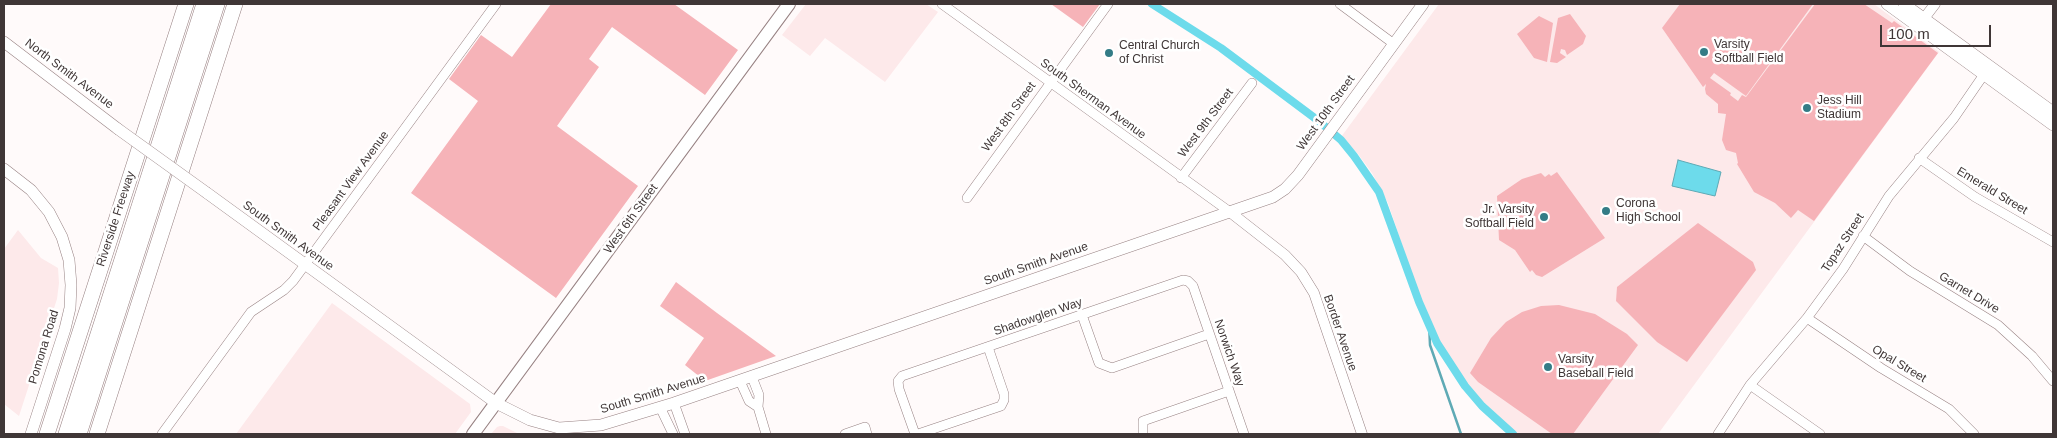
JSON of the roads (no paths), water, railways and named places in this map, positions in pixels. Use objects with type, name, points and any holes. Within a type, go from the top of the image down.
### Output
[{"type":"highway","name":"Riverside Freeway","points":[[47,434],[186,4]]},
{"type":"highway","points":[[66,434],[204,4]]},
{"type":"highway","points":[[79,434],[217,4]]},
{"type":"highway","points":[[96,434],[235,4]]},
{"type":"main road","name":"West 6th Street","points":[[473,434],[790,4]]},
{"type":"main road","name":"West 10th Street","points":[[1230,212],[1273,197],[1285,189],[1298,175],[1424,4]]},
{"type":"main road","points":[[1887,4],[1921,23],[1987,71],[2053,125]]},
{"type":"main road","points":[[1904,4],[1921,23]]},
{"type":"main road","name":"North Smith Avenue","points":[[4,42],[118,129]]},
{"type":"main road","points":[[1987,71],[2053,112]]},
{"type":"main road","name":"South Smith Avenue","points":[[118,129],[496,403],[530,420],[559,428],[601,425],[660,408],[740,381],[808,355],[843,345],[1230,212]]},
{"type":"main road","name":"Pomona Road","points":[[4,169],[31,190],[49,212],[62,237],[72,285],[70,308],[65,329],[31,434]]},
{"type":"street","name":"Pleasant View Avenue","points":[[162,434],[251,312],[287,288],[305,265],[496,4]]},
{"type":"street","name":"South Sherman Avenue","points":[[942,4],[954,7],[1050,83],[1230,212]]},
{"type":"street","name":"West 8th Street","points":[[967,198],[1108,4]]},
{"type":"street","points":[[1340,4],[1394,44]]},
{"type":"street","points":[[1921,23],[1935,4]]},
{"type":"street","name":"Topaz Street","points":[[1718,434],[1750,385],[1807,318],[1843,269],[1889,196],[1954,118],[1987,71]]},
{"type":"street","name":"West 9th Street","points":[[1181,178],[1252,82]]},
{"type":"street","name":"Emerald Street","points":[[1919,158],[1975,197],[2053,242]]},
{"type":"street","name":"Border Avenue","points":[[1230,212],[1285,255],[1301,272],[1314,293],[1362,434]]},
{"type":"street","name":"Garnet Drive","points":[[1863,236],[1916,275],[1998,325],[2032,356],[2053,381]]},
{"type":"street","name":"Shadowglen Way","points":[[916,434],[899,389],[898,381],[902,376],[1183,280],[1188,281]]},
{"type":"street","name":"Norwich Way","points":[[1188,281],[1193,286],[1244,434]]},
{"type":"street","points":[[1082,315],[1099,363],[1112,368],[1210,334]]},
{"type":"street","name":"Opal Street","points":[[1807,318],[1902,382],[1939,402],[1962,420],[1974,434]]},
{"type":"street","points":[[916,434],[1001,406],[1004,394],[988,347]]},
{"type":"street","points":[[752,376],[759,395],[758,407],[766,434]]},
{"type":"street","points":[[740,381],[749,401],[758,407]]},
{"type":"street","points":[[1750,385],[1820,434]]},
{"type":"street","points":[[1143,434],[1143,421],[1228,391]]},
{"type":"street","points":[[674,403],[685,434]]},
{"type":"street","points":[[660,408],[673,434]]},
{"type":"street","points":[[845,434],[866,431]]},
{"type":"water","points":[[1678,160],[1721,172],[1715,196],[1672,186]]},
{"type":"waterway","points":[[1152,4],[1221,48],[1320,122],[1341,140],[1379,192],[1419,302],[1437,343],[1465,386],[1482,406],[1513,434]]},
{"type":"waterway","points":[[1429,323],[1430,345],[1461,434]]},
{"type":"place","name":"Varsity Softball Field","points":[[1704,52]]},
{"type":"place","name":"Central Church of Christ","points":[[1109,53]]},
{"type":"place","name":"Jess Hill Stadium","points":[[1807,108]]},
{"type":"place","name":"Corona High School","points":[[1606,211]]},
{"type":"place","name":"Jr. Varsity Softball Field","points":[[1544,217]]},
{"type":"place","name":"Varsity Baseball Field","points":[[1548,367]]}]
